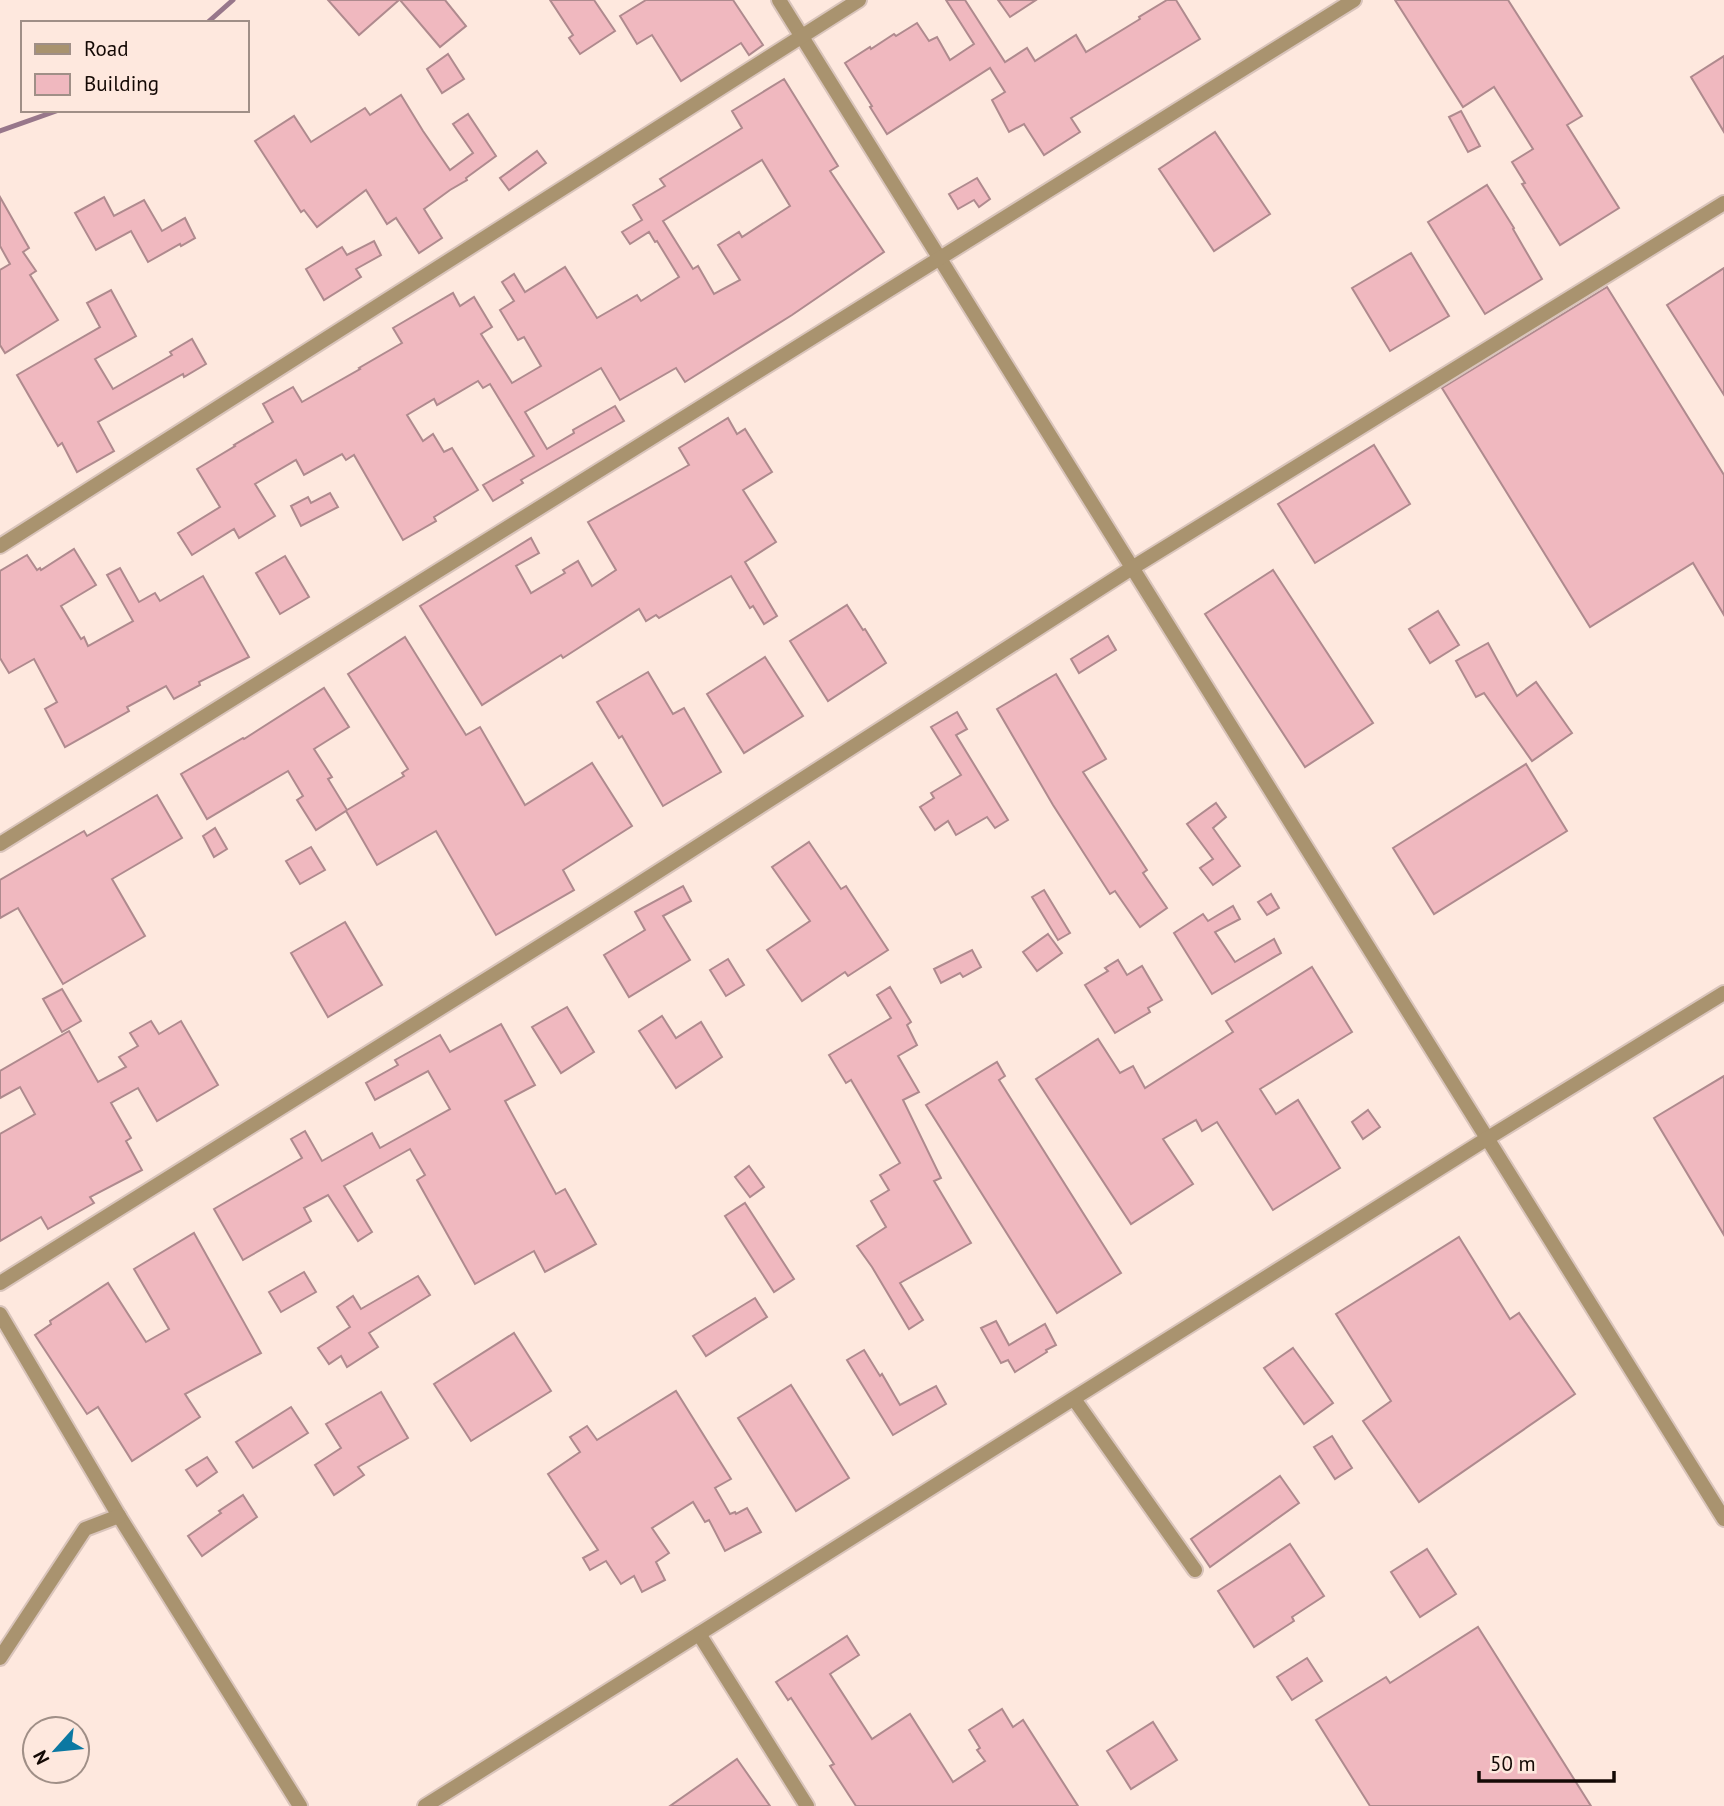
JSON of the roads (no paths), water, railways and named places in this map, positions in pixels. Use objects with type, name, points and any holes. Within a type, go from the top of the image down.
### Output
[{"type":"street","points":[[779,0],[1724,1519]]},
{"type":"street","points":[[0,546],[859,0]]},
{"type":"street","points":[[0,844],[1354,0]]},
{"type":"street","points":[[0,1283],[632,889],[1132,568],[1724,202]]},
{"type":"street","points":[[425,1806],[1488,1138],[1724,993]]},
{"type":"street","points":[[0,1314],[119,1516],[300,1806]]},
{"type":"street","points":[[1074,1399],[1195,1570]]},
{"type":"street","points":[[0,1658],[85,1529],[119,1516]]},
{"type":"street","points":[[699,1634],[807,1806]]},
{"type":"waterway","points":[[209,21],[233,0]]},
{"type":"waterway","points":[[0,131],[53,112]]}]
